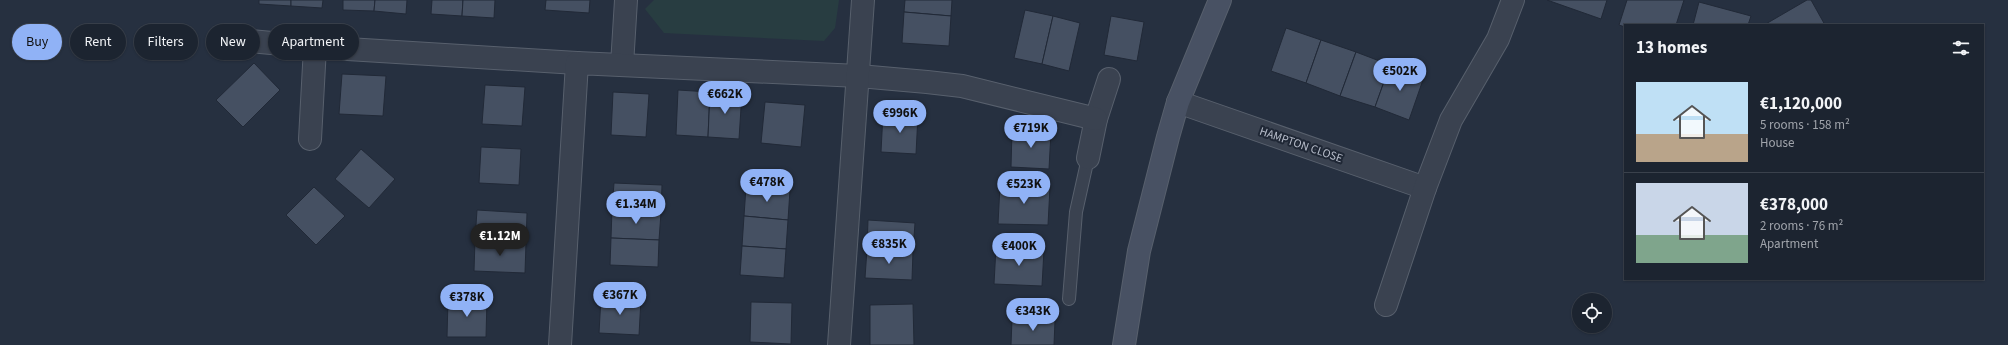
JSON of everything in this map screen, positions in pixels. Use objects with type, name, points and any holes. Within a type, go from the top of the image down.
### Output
[{"type":"street","points":[[622,65],[626,0]]},
{"type":"street","points":[[840,345],[863,0]]},
{"type":"street","points":[[1124,345],[1138,251],[1178,102],[1220,0]]},
{"type":"street","points":[[1386,305],[1425,188],[1451,120],[1498,40],[1513,0]]},
{"type":"street","points":[[359,50],[577,63],[859,76],[962,86],[1096,119]]},
{"type":"street","points":[[310,139],[314,60]]},
{"type":"street","points":[[560,345],[577,63]]},
{"type":"street","points":[[1088,158],[1096,119],[1109,79]]},
{"type":"street","name":"HAMPTON CLOSE","points":[[1178,102],[1425,188]]},
{"type":"lane","points":[[1069,299],[1076,212],[1088,158]]},
{"type":"green space","points":[[654,0],[839,0],[835,28],[824,41],[664,33],[645,9]]},
{"type":"building","points":[[259,0],[291,0],[291,6],[259,4]]},
{"type":"building","points":[[291,0],[323,0],[322,8],[291,6]]},
{"type":"building","points":[[343,0],[375,0],[374,11],[343,10]]},
{"type":"building","points":[[375,0],[407,0],[406,14],[374,11]]},
{"type":"building","points":[[432,0],[463,0],[462,16],[431,14]]},
{"type":"building","points":[[463,0],[495,0],[494,18],[462,16]]},
{"type":"building","points":[[546,0],[590,0],[589,13],[545,10]]},
{"type":"building","points":[[905,0],[952,0],[951,16],[904,12]]},
{"type":"building","points":[[1547,0],[1607,0],[1601,19]]},
{"type":"building","points":[[1627,0],[1684,0],[1676,24],[1624,24],[1624,27],[1619,25]]},
{"type":"building","points":[[1807,0],[1811,0],[1824,24],[1766,24]]},
{"type":"building","points":[[1699,2],[1751,16],[1748,24],[1693,24]]},
{"type":"building","points":[[1025,10],[1053,16],[1042,64],[1014,58]]},
{"type":"building","points":[[904,12],[951,16],[949,46],[902,43]]},
{"type":"building","points":[[1053,16],[1080,23],[1069,71],[1042,64]]},
{"type":"building","points":[[1111,16],[1144,22],[1137,61],[1104,55]]},
{"type":"building","points":[[1286,28],[1321,40],[1306,83],[1271,71]]},
{"type":"building","points":[[1321,40],[1356,52],[1340,96],[1306,83]]},
{"type":"building","points":[[1356,52],[1390,65],[1375,107],[1340,96]]},
{"type":"building","points":[[254,63],[280,90],[243,127],[216,100]]},
{"type":"building","points":[[1390,65],[1424,77],[1409,120],[1375,107]]},
{"type":"building","points":[[342,74],[386,76],[383,116],[339,114]]},
{"type":"building","points":[[485,85],[525,87],[522,126],[482,124]]},
{"type":"building","points":[[678,90],[710,92],[708,137],[676,135]]},
{"type":"building","points":[[613,92],[649,94],[646,137],[611,135]]},
{"type":"building","points":[[710,92],[742,93],[739,139],[708,137]]},
{"type":"building","points":[[765,102],[805,105],[801,147],[761,143]]},
{"type":"building","points":[[883,113],[918,115],[916,154],[881,152]]},
{"type":"building","points":[[1012,130],[1051,132],[1049,169],[1011,167]]},
{"type":"building","points":[[481,147],[521,149],[519,185],[479,183]]},
{"type":"building","points":[[361,149],[395,179],[369,208],[335,179]]},
{"type":"building","points":[[614,183],[662,185],[661,213],[612,210]]},
{"type":"building","points":[[1000,185],[1050,187],[1048,225],[998,224]]},
{"type":"building","points":[[314,187],[345,216],[316,245],[286,215]]},
{"type":"building","points":[[746,187],[790,190],[788,220],[744,216]]},
{"type":"building","points":[[477,210],[527,213],[526,243],[475,240]]},
{"type":"building","points":[[612,210],[661,213],[659,240],[611,238]]},
{"type":"building","points":[[744,216],[788,220],[786,249],[742,246]]},
{"type":"building","points":[[868,220],[915,223],[913,251],[867,249]]},
{"type":"building","points":[[611,238],[659,240],[658,267],[610,265]]},
{"type":"building","points":[[475,240],[526,243],[525,273],[474,271]]},
{"type":"building","points":[[742,246],[786,249],[784,278],[740,275]]},
{"type":"building","points":[[996,247],[1044,250],[1042,286],[994,284]]},
{"type":"building","points":[[867,249],[913,251],[912,280],[865,278]]},
{"type":"building","points":[[601,297],[641,299],[639,335],[599,333]]},
{"type":"building","points":[[448,299],[487,299],[486,337],[447,337]]},
{"type":"building","points":[[751,302],[792,303],[791,344],[750,342]]},
{"type":"building","points":[[913,304],[914,345],[870,345],[870,305]]},
{"type":"building","points":[[1012,319],[1055,321],[1054,345],[1011,345]]}]
